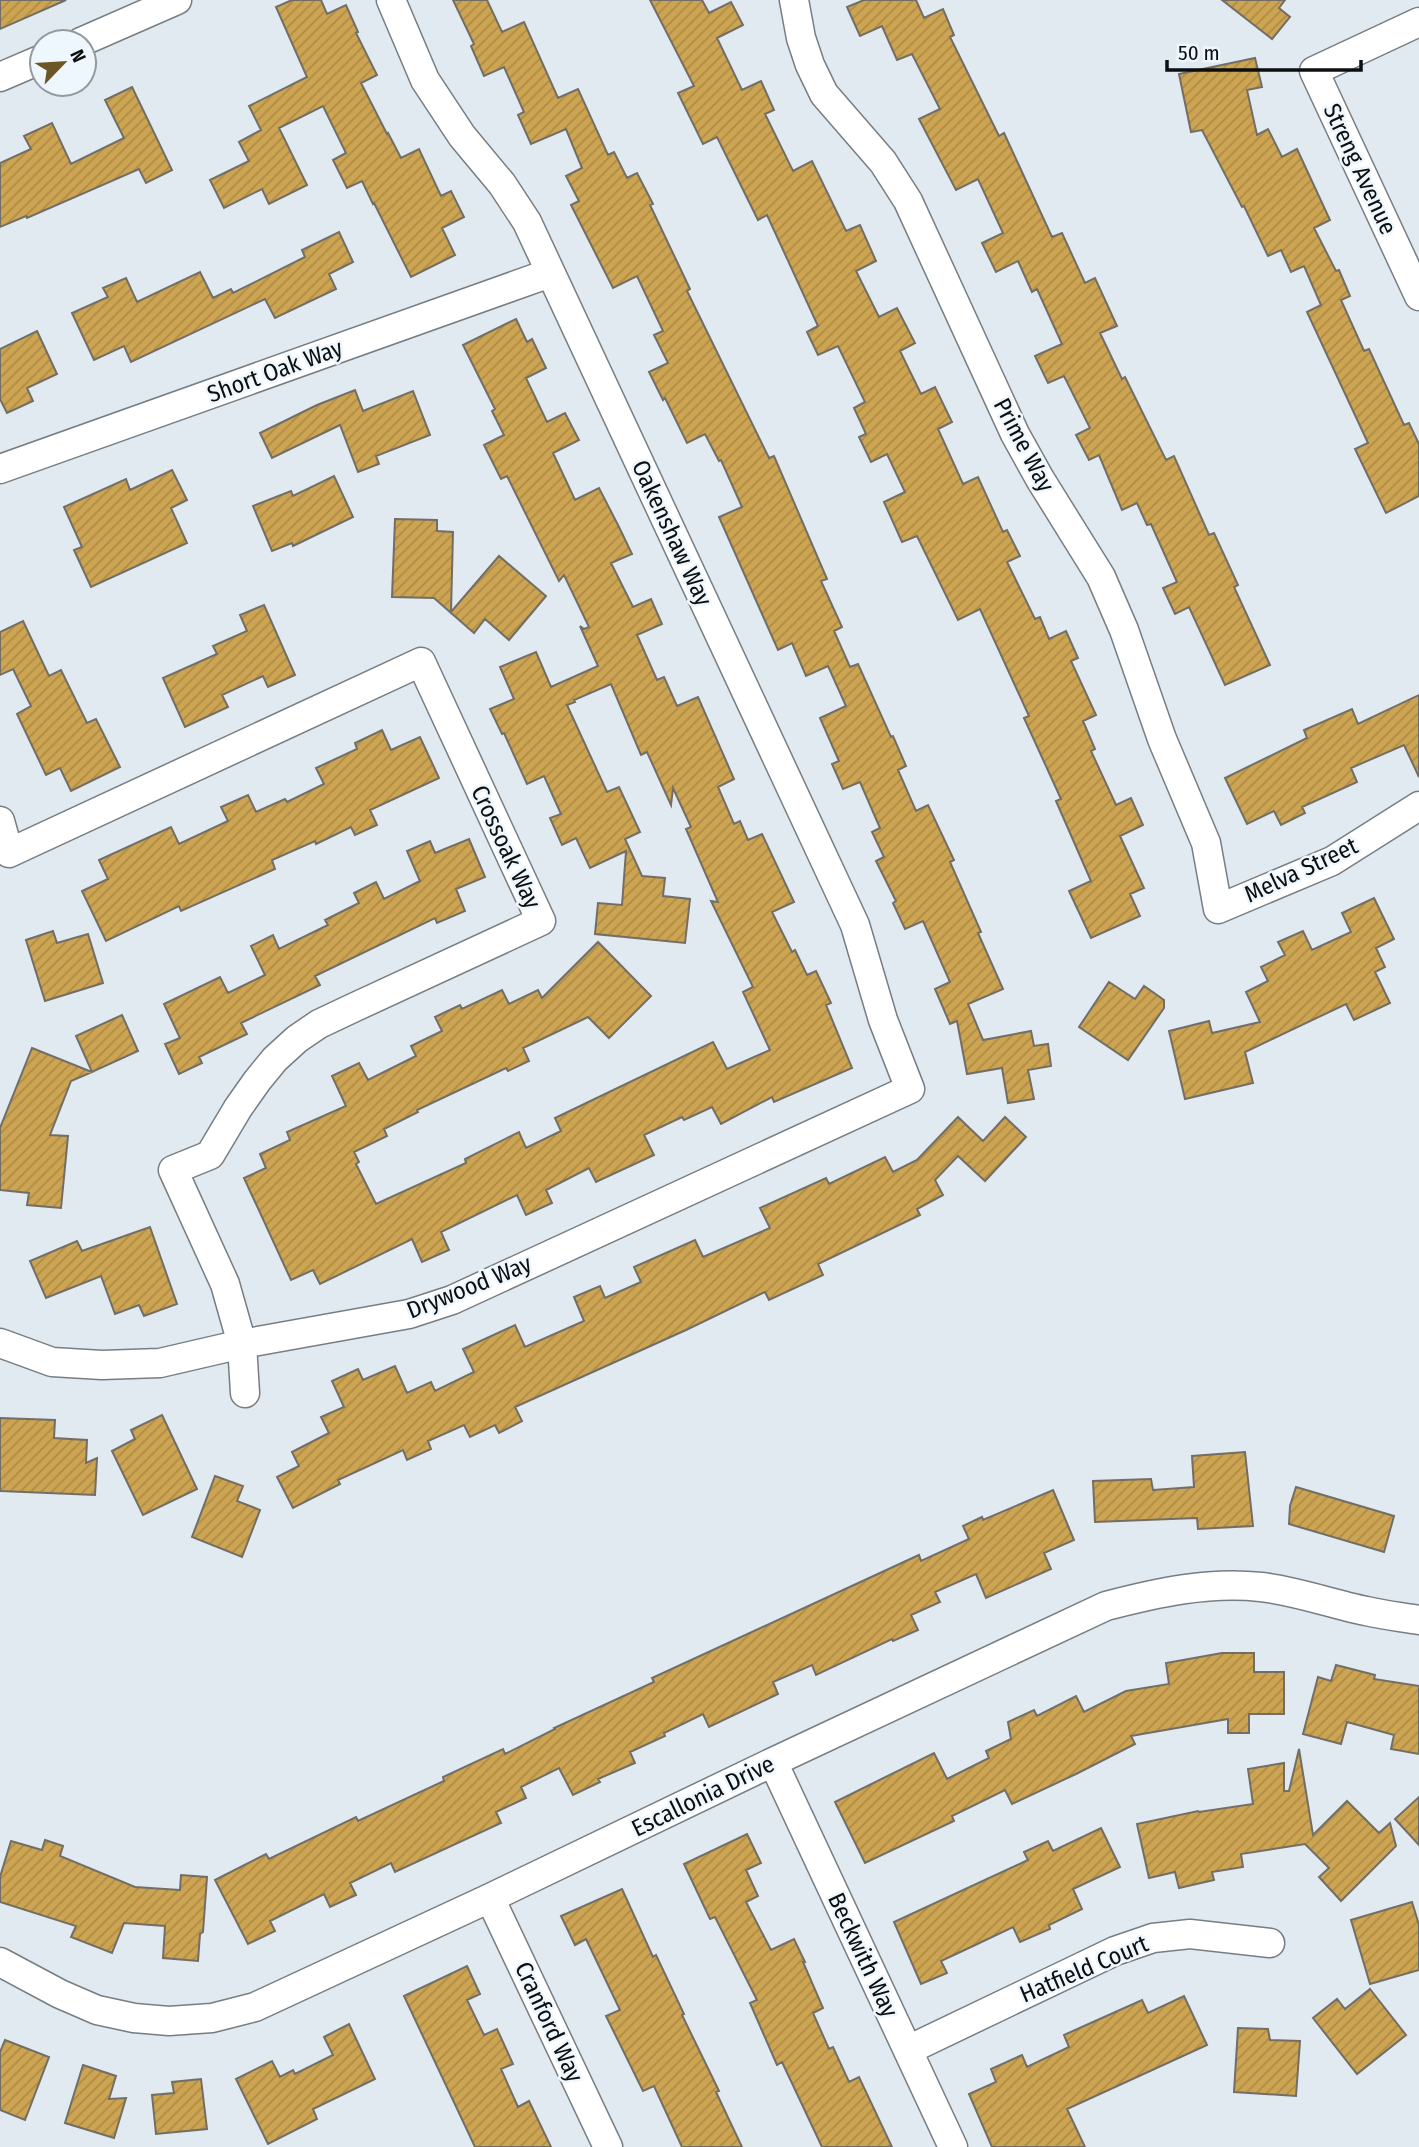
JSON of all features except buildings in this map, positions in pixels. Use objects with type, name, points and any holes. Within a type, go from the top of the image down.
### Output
[{"type":"street","points":[[98,34],[177,0]]},
{"type":"street","name":"Oakenshaw Way","points":[[391,0],[425,80],[462,136],[502,184],[527,222],[855,925],[883,1020],[910,1089]]},
{"type":"street","name":"Prime Way","points":[[793,0],[801,38],[824,94],[883,162],[908,201],[1015,434],[1101,577],[1124,630],[1161,739],[1206,843],[1218,909]]},
{"type":"street","name":"Streng Avenue","points":[[1419,22],[1314,71],[1419,296]]},
{"type":"street","points":[[0,77],[28,65]]},
{"type":"street","name":"Short Oak Way","points":[[0,470],[550,273]]},
{"type":"street","name":"Crossoak Way","points":[[0,821],[9,853],[421,662],[541,921],[355,1007],[297,1039],[257,1080],[210,1155],[173,1170],[226,1284],[242,1344],[245,1393]]},
{"type":"street","name":"Melva Street","points":[[1218,909],[1332,861],[1419,806]]},
{"type":"street","name":"Drywood Way","points":[[0,1343],[52,1362],[160,1363],[242,1344],[409,1314],[452,1300],[910,1089]]},
{"type":"street","name":"Escallonia Drive","points":[[0,1962],[97,2010],[134,2018],[170,2021],[212,2018],[255,2007],[1106,1606],[1160,1592],[1213,1587],[1259,1587],[1419,1620]]},
{"type":"street","name":"Beckwith Way","points":[[773,1762],[953,2147]]},
{"type":"street","name":"Cranford Way","points":[[491,1898],[608,2147]]},
{"type":"street","name":"Hatfield Court","points":[[908,2050],[1115,1951],[1153,1938],[1190,1934],[1270,1943]]}]
